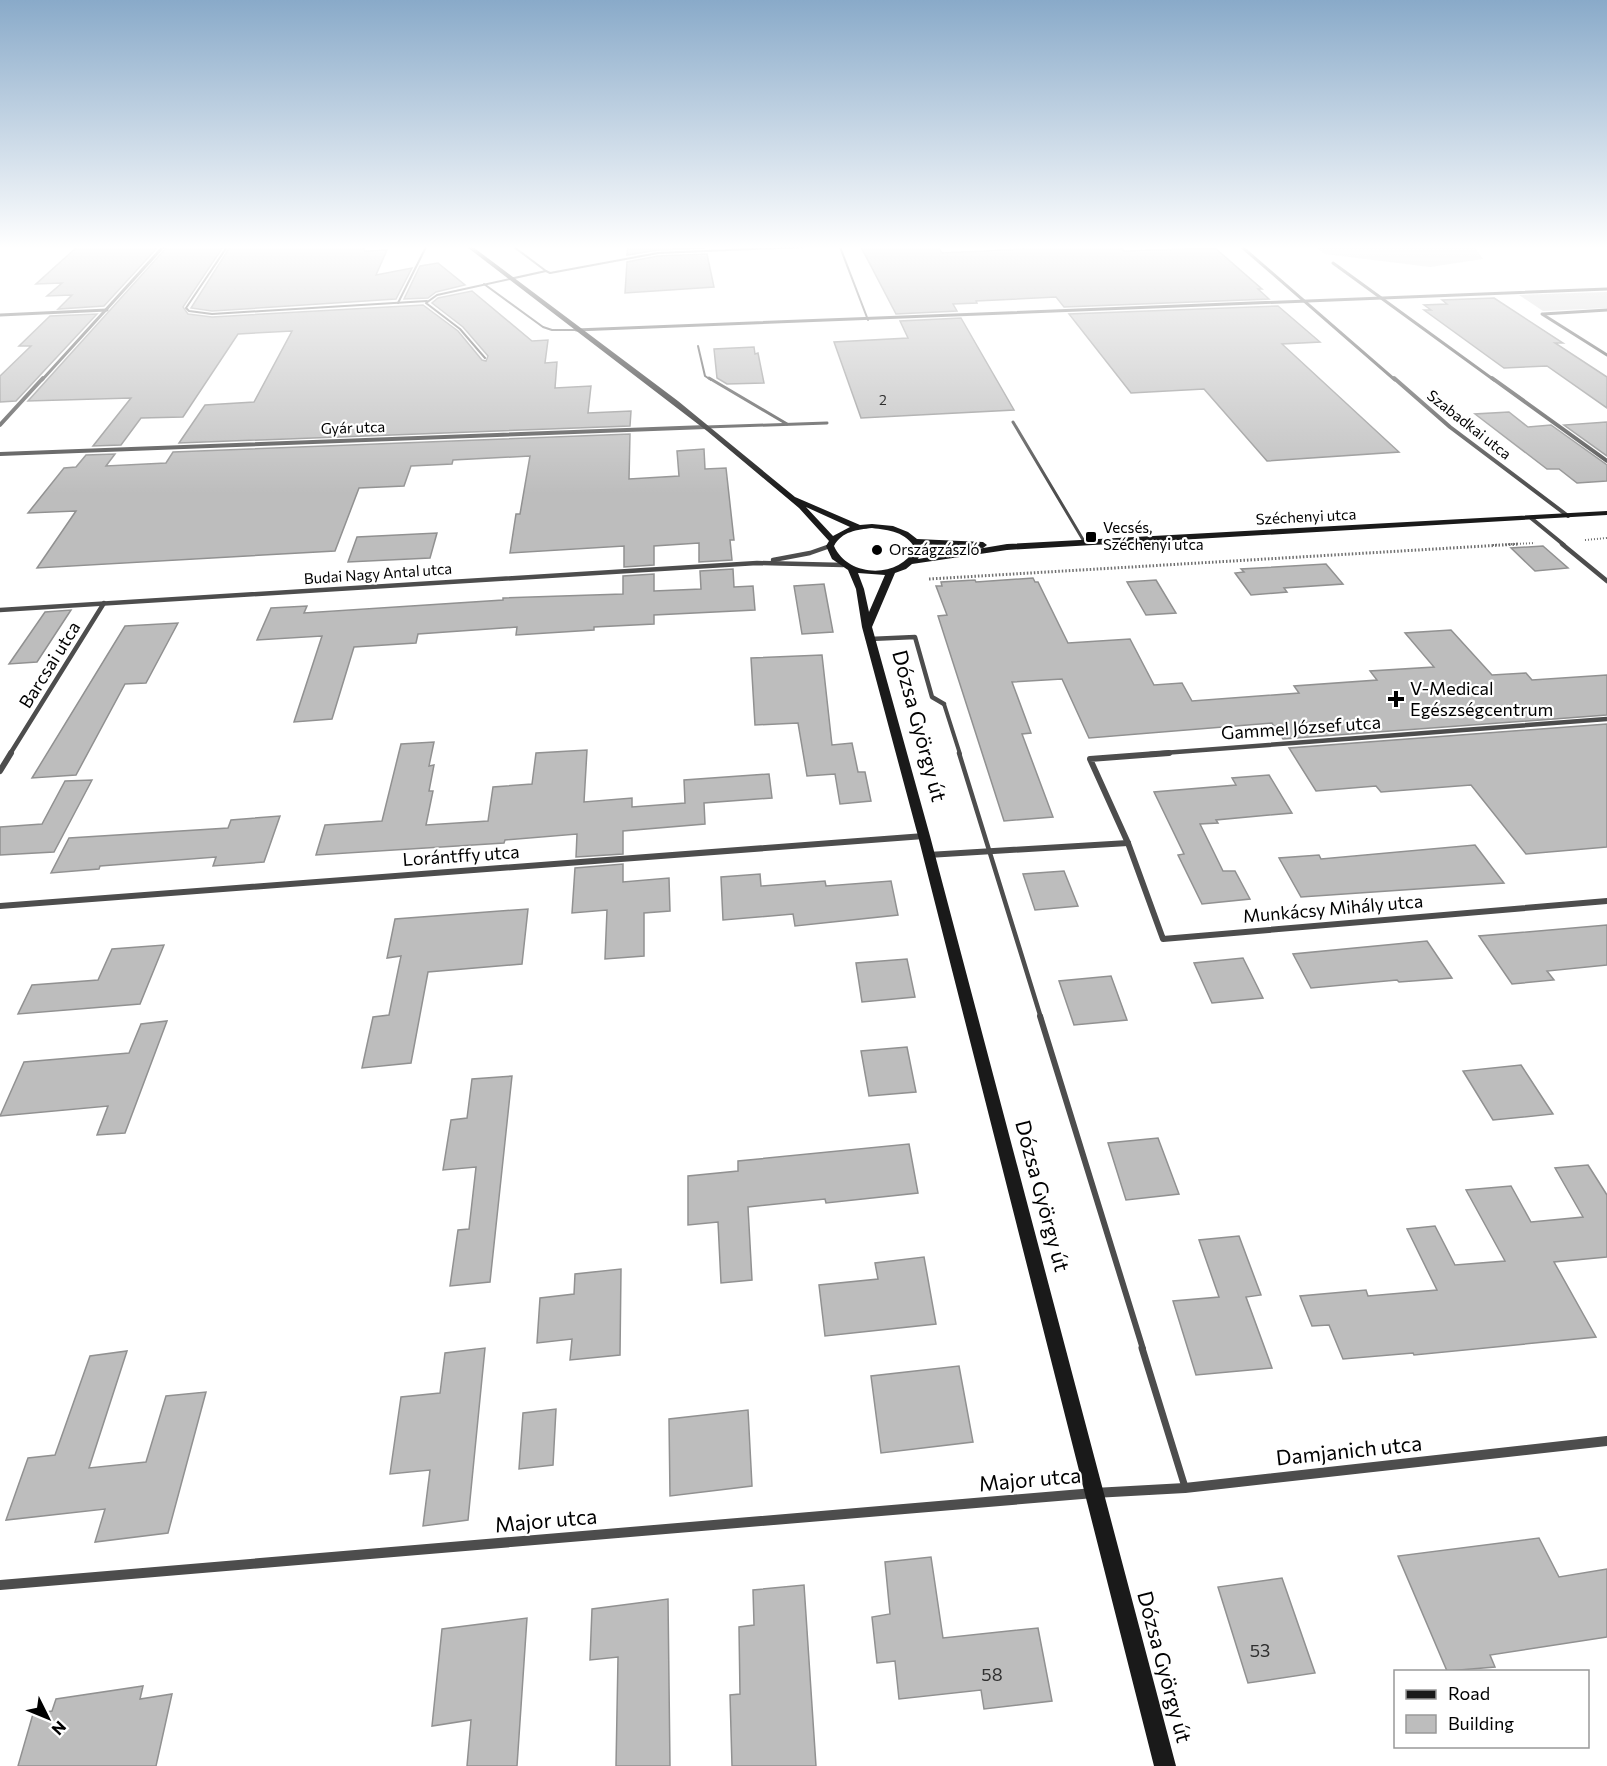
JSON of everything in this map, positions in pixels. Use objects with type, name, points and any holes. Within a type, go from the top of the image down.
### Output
[{"type":"main road","points":[[576,330],[706,427],[822,527],[831,543],[847,530],[858,527],[892,528],[909,535],[916,541],[919,548],[918,555],[913,562]]},
{"type":"main road","points":[[788,496],[858,527]]},
{"type":"main road","name":"Széchenyi utca","points":[[891,572],[913,562],[1007,547],[1607,513]]},
{"type":"main road","name":"Széchenyi utca","points":[[916,541],[1007,547]]},
{"type":"main road","name":"Dózsa György út","points":[[831,543],[831,553],[847,567],[860,589],[868,633],[924,836],[1165,1766]]},
{"type":"main road","points":[[847,567],[874,573],[891,572]]},
{"type":"main road","points":[[868,633],[882,589],[891,572]]},
{"type":"street","points":[[0,425],[89,329]]},
{"type":"street","points":[[576,330],[593,329]]},
{"type":"street","name":"Szabadkai utca","points":[[1337,329],[1450,428],[1568,516]]},
{"type":"street","points":[[1424,329],[1607,461]]},
{"type":"street","points":[[1566,329],[1607,355]]},
{"type":"street","name":"Gyár utca","points":[[0,454],[706,427]]},
{"type":"street","points":[[1531,518],[1607,581]]},
{"type":"street","name":"Budai Nagy Antal utca","points":[[757,563],[810,553],[831,543]]},
{"type":"street","name":"Budai Nagy Antal utca","points":[[0,610],[757,563],[847,567]]},
{"type":"street","name":"Barcsai utca","points":[[0,771],[104,603]]},
{"type":"street","name":"Dózsa György út","points":[[868,633],[915,637],[932,697],[944,704]]},
{"type":"street","name":"Gammel József utca","points":[[1128,843],[1090,759],[1607,719]]},
{"type":"street","name":"Lorántffy utca","points":[[0,906],[924,836]]},
{"type":"street","points":[[928,855],[1128,843]]},
{"type":"street","name":"Munkácsy Mihály utca","points":[[1128,843],[1163,939],[1607,901]]},
{"type":"street","name":"Damjanich utca","points":[[1094,1493],[1185,1488],[1607,1441]]},
{"type":"street","name":"Major utca","points":[[0,1585],[1094,1493]]},
{"type":"lane","points":[[460,329],[485,358]]},
{"type":"lane","points":[[560,329],[576,330]]},
{"type":"lane","points":[[698,346],[705,376],[787,424]]},
{"type":"lane","points":[[1012,422],[1085,543]]},
{"type":"lane","points":[[706,427],[827,423]]},
{"type":"lane","name":"Dózsa György út","points":[[944,704],[1185,1488]]},
{"type":"path","points":[[882,589],[902,589],[918,579],[1607,538]]},
{"type":"building","points":[[36,329],[83,329],[16,401],[0,402],[0,376],[31,346],[19,346]]},
{"type":"building","points":[[93,329],[456,329],[482,360],[486,361],[488,356],[465,329],[518,329],[532,341],[548,340],[545,363],[557,362],[555,388],[591,386],[588,413],[631,411],[630,426],[179,443],[205,405],[254,402],[292,331],[238,334],[183,417],[141,418],[121,445],[93,446],[131,398],[28,401]]},
{"type":"building","points":[[904,329],[968,329],[1014,410],[861,418],[834,342],[908,338]]},
{"type":"building","points":[[1081,329],[1305,329],[1320,342],[1282,344],[1399,452],[1267,461],[1204,389],[1131,393]]},
{"type":"building","points":[[1451,329],[1542,329],[1563,343],[1555,343],[1607,377],[1607,408],[1547,366],[1504,368]]},
{"type":"building","points":[[754,347],[755,354],[758,353],[764,383],[727,384],[717,378],[714,349]]},
{"type":"building","points":[[1509,412],[1528,427],[1551,425],[1607,465],[1607,481],[1577,483],[1559,469],[1547,469],[1475,414]]},
{"type":"building","points":[[1607,422],[1607,456],[1564,425]]},
{"type":"building","points":[[630,434],[629,479],[679,476],[677,451],[704,449],[705,469],[726,468],[734,540],[730,540],[732,560],[699,562],[699,543],[654,546],[654,565],[624,567],[624,546],[510,553],[516,514],[520,514],[530,456],[453,460],[452,464],[411,466],[404,486],[359,488],[335,551],[37,568],[76,511],[28,513],[64,468],[76,467],[86,455],[115,454],[106,466],[166,463],[173,452]]},
{"type":"building","points":[[437,533],[430,558],[348,562],[357,537]]},
{"type":"building","points":[[1543,546],[1568,568],[1535,571],[1511,548]]},
{"type":"building","points":[[1326,564],[1343,584],[1284,588],[1287,592],[1251,595],[1235,573],[1244,572],[1241,569]]},
{"type":"building","points":[[733,569],[734,587],[753,586],[755,610],[654,615],[654,624],[594,627],[594,630],[516,635],[517,627],[418,634],[416,643],[354,647],[332,719],[294,722],[322,636],[257,640],[271,608],[307,606],[304,613],[503,600],[503,598],[623,594],[623,576],[654,574],[654,591],[701,589],[700,571]]},
{"type":"building","points":[[1033,578],[1035,582],[1038,582],[1068,643],[1130,639],[1154,685],[1182,683],[1192,701],[1299,693],[1294,686],[1377,680],[1370,671],[1434,667],[1405,633],[1451,630],[1492,675],[1526,673],[1532,680],[1607,675],[1607,715],[1283,739],[1272,723],[1089,738],[1062,679],[1012,682],[1031,733],[1022,734],[1053,817],[1004,821],[938,616],[947,615],[936,586],[942,586],[941,582]]},
{"type":"building","points":[[1156,580],[1176,613],[1146,615],[1127,582]]},
{"type":"building","points":[[824,584],[833,632],[802,634],[794,586]]},
{"type":"building","points":[[71,610],[37,662],[9,664],[45,612]]},
{"type":"building","points":[[178,623],[146,683],[125,684],[76,775],[32,778],[125,626]]},
{"type":"building","points":[[822,655],[832,745],[852,743],[858,772],[865,772],[871,801],[840,804],[835,774],[807,776],[798,723],[755,725],[751,658]]},
{"type":"building","points":[[1607,724],[1607,847],[1526,854],[1471,785],[1381,792],[1376,786],[1316,791],[1289,748]]},
{"type":"building","points":[[434,742],[429,766],[434,765],[429,791],[433,791],[426,825],[488,821],[493,787],[532,784],[536,753],[587,750],[584,802],[632,798],[632,807],[685,803],[684,780],[769,774],[772,798],[704,803],[705,824],[623,831],[623,854],[576,857],[577,834],[505,840],[504,843],[316,855],[325,825],[382,821],[401,744]]},
{"type":"building","points":[[1269,775],[1292,813],[1216,820],[1218,823],[1200,824],[1223,871],[1235,871],[1250,899],[1202,904],[1178,855],[1184,854],[1154,792],[1236,785],[1232,778]]},
{"type":"building","points":[[92,780],[54,852],[0,855],[0,827],[42,824],[65,781]]},
{"type":"building","points":[[280,816],[264,862],[213,866],[216,857],[100,866],[99,869],[51,873],[69,838],[228,828],[231,820]]},
{"type":"building","points":[[1475,845],[1504,883],[1301,897],[1279,858],[1319,855],[1321,859]]},
{"type":"building","points":[[623,864],[623,882],[669,878],[670,911],[644,913],[644,956],[605,959],[607,910],[572,913],[575,868]]},
{"type":"building","points":[[1064,871],[1078,906],[1035,910],[1023,874]]},
{"type":"building","points":[[760,874],[761,886],[825,881],[826,886],[891,881],[898,915],[795,926],[793,914],[723,920],[721,877]]},
{"type":"building","points":[[528,909],[522,964],[428,972],[411,1063],[362,1068],[373,1017],[389,1015],[401,956],[387,958],[395,919]]},
{"type":"building","points":[[1607,925],[1607,965],[1547,971],[1554,980],[1512,984],[1479,936]]},
{"type":"building","points":[[1427,941],[1452,978],[1399,982],[1397,980],[1311,988],[1293,954]]},
{"type":"building","points":[[164,945],[140,1004],[18,1014],[32,985],[98,980],[112,949]]},
{"type":"building","points":[[1243,958],[1263,998],[1212,1003],[1194,963]]},
{"type":"building","points":[[907,959],[915,997],[862,1002],[856,963]]},
{"type":"building","points":[[1111,976],[1127,1020],[1074,1025],[1059,981]]},
{"type":"building","points":[[167,1021],[125,1133],[97,1135],[108,1106],[0,1116],[24,1062],[129,1053],[141,1024]]},
{"type":"building","points":[[907,1047],[916,1092],[869,1096],[861,1051]]},
{"type":"building","points":[[1521,1065],[1553,1114],[1493,1120],[1463,1071]]},
{"type":"building","points":[[512,1076],[490,1282],[450,1286],[458,1230],[469,1229],[476,1167],[443,1170],[451,1120],[467,1118],[472,1079]]},
{"type":"building","points":[[1158,1138],[1179,1194],[1126,1200],[1108,1143]]},
{"type":"building","points":[[909,1144],[918,1193],[826,1203],[825,1199],[748,1207],[752,1280],[721,1283],[718,1222],[688,1225],[688,1176],[738,1171],[738,1161]]},
{"type":"building","points":[[1588,1165],[1607,1195],[1607,1257],[1554,1262],[1596,1337],[1414,1355],[1413,1353],[1343,1359],[1329,1325],[1312,1326],[1300,1296],[1366,1290],[1368,1296],[1437,1290],[1407,1229],[1435,1226],[1455,1265],[1505,1261],[1466,1190],[1511,1186],[1531,1222],[1583,1217],[1555,1168]]},
{"type":"building","points":[[1239,1236],[1261,1295],[1246,1297],[1272,1368],[1196,1375],[1173,1301],[1219,1297],[1199,1240]]},
{"type":"building","points":[[924,1257],[936,1324],[825,1336],[819,1285],[878,1279],[875,1263]]},
{"type":"building","points":[[621,1269],[620,1355],[570,1360],[572,1339],[537,1343],[540,1298],[574,1294],[575,1274]]},
{"type":"building","points":[[485,1348],[468,1520],[423,1526],[430,1470],[390,1474],[401,1397],[440,1393],[445,1353]]},
{"type":"building","points":[[127,1351],[89,1468],[146,1462],[166,1396],[206,1392],[168,1533],[95,1542],[105,1509],[6,1520],[28,1458],[55,1455],[90,1356]]},
{"type":"building","points":[[959,1366],[973,1442],[881,1453],[871,1376]]},
{"type":"building","points":[[556,1409],[553,1465],[519,1469],[523,1413]]},
{"type":"building","points":[[748,1410],[752,1486],[670,1496],[669,1419]]},
{"type":"building","points":[[1539,1538],[1559,1577],[1607,1569],[1607,1637],[1490,1655],[1495,1667],[1447,1670],[1398,1556]]},
{"type":"building","points":[[931,1557],[943,1638],[1038,1628],[1052,1701],[984,1709],[981,1690],[899,1699],[895,1661],[877,1663],[872,1617],[890,1614],[885,1562]]},
{"type":"building","points":[[1282,1578],[1315,1673],[1248,1683],[1218,1587]]},
{"type":"building","points":[[804,1585],[816,1766],[732,1766],[730,1695],[740,1694],[739,1627],[754,1625],[753,1590]]},
{"type":"building","points":[[668,1599],[670,1766],[616,1766],[618,1657],[590,1660],[592,1609]]},
{"type":"building","points":[[527,1618],[517,1766],[467,1766],[471,1720],[432,1726],[442,1629]]},
{"type":"building","points":[[143,1686],[140,1699],[172,1694],[156,1766],[18,1766],[33,1714],[52,1711],[56,1699]]},
{"type":"place","name":"Vecsés, Széchenyi utca","points":[[1091,537]]},
{"type":"place","name":"Országzászló","points":[[877,550]]},
{"type":"place","name":"V-Medical Egészségcentrum","points":[[1396,699]]}]
